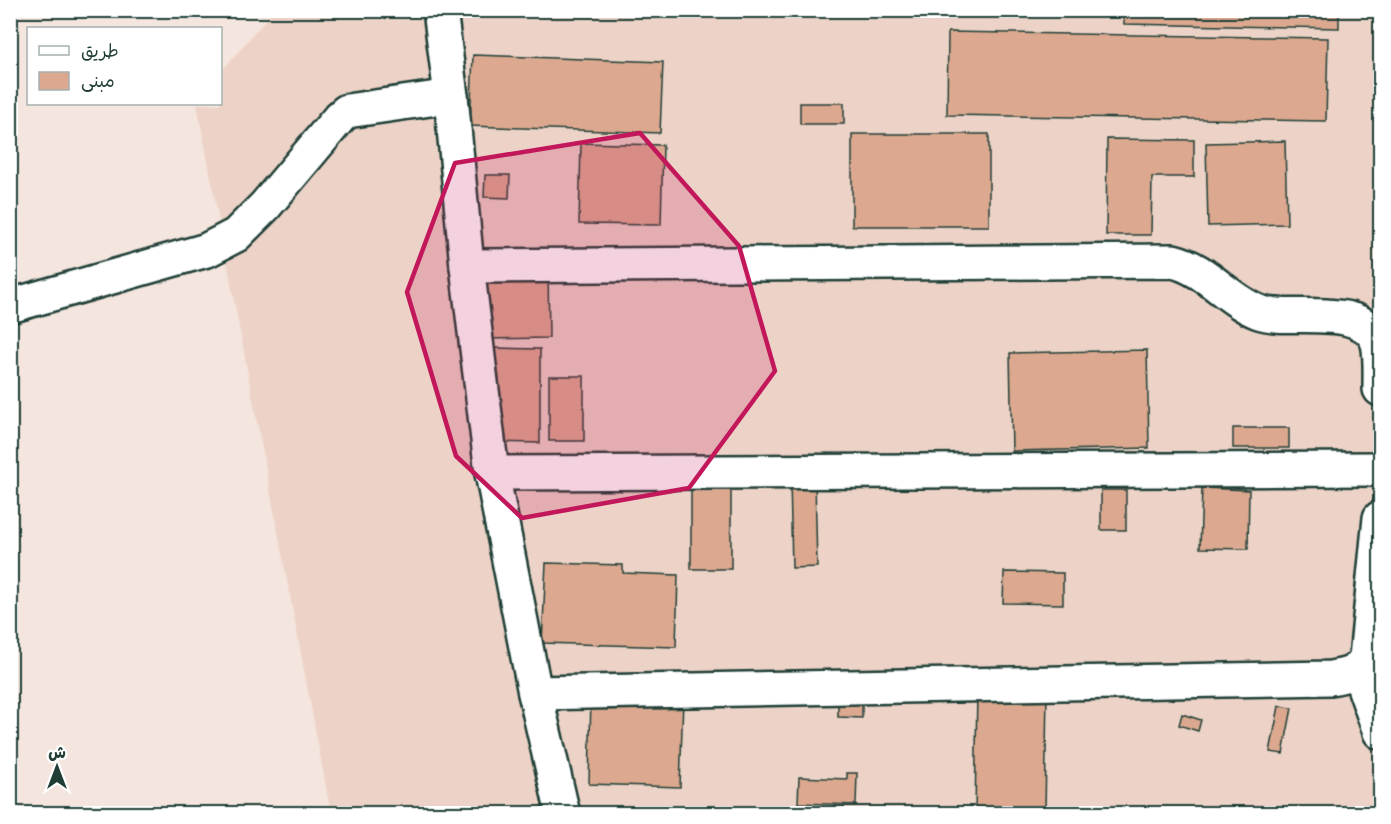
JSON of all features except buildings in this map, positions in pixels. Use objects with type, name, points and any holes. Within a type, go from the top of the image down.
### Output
[{"type":"street","points":[[440,10],[492,473],[535,693],[563,813]]},
{"type":"street","points":[[10,306],[207,250],[236,235],[265,206],[347,111],[451,96]]},
{"type":"street","points":[[467,266],[1173,261],[1188,265],[1204,274],[1240,303],[1262,313],[1340,317],[1356,321],[1368,328],[1377,342],[1380,389]]},
{"type":"street","points":[[492,473],[1380,469]]},
{"type":"street","points":[[535,693],[1344,676],[1358,670],[1366,657],[1380,518]]},
{"type":"street","points":[[1358,670],[1380,732]]},
{"type":"highlighted area","points":[[640,133],[739,246],[775,371],[689,488],[522,518],[456,456],[407,292],[455,163]]},
{"type":"shaded area","points":[[273,11],[1380,11],[1380,813],[331,813],[197,105],[222,105],[222,71]]}]
